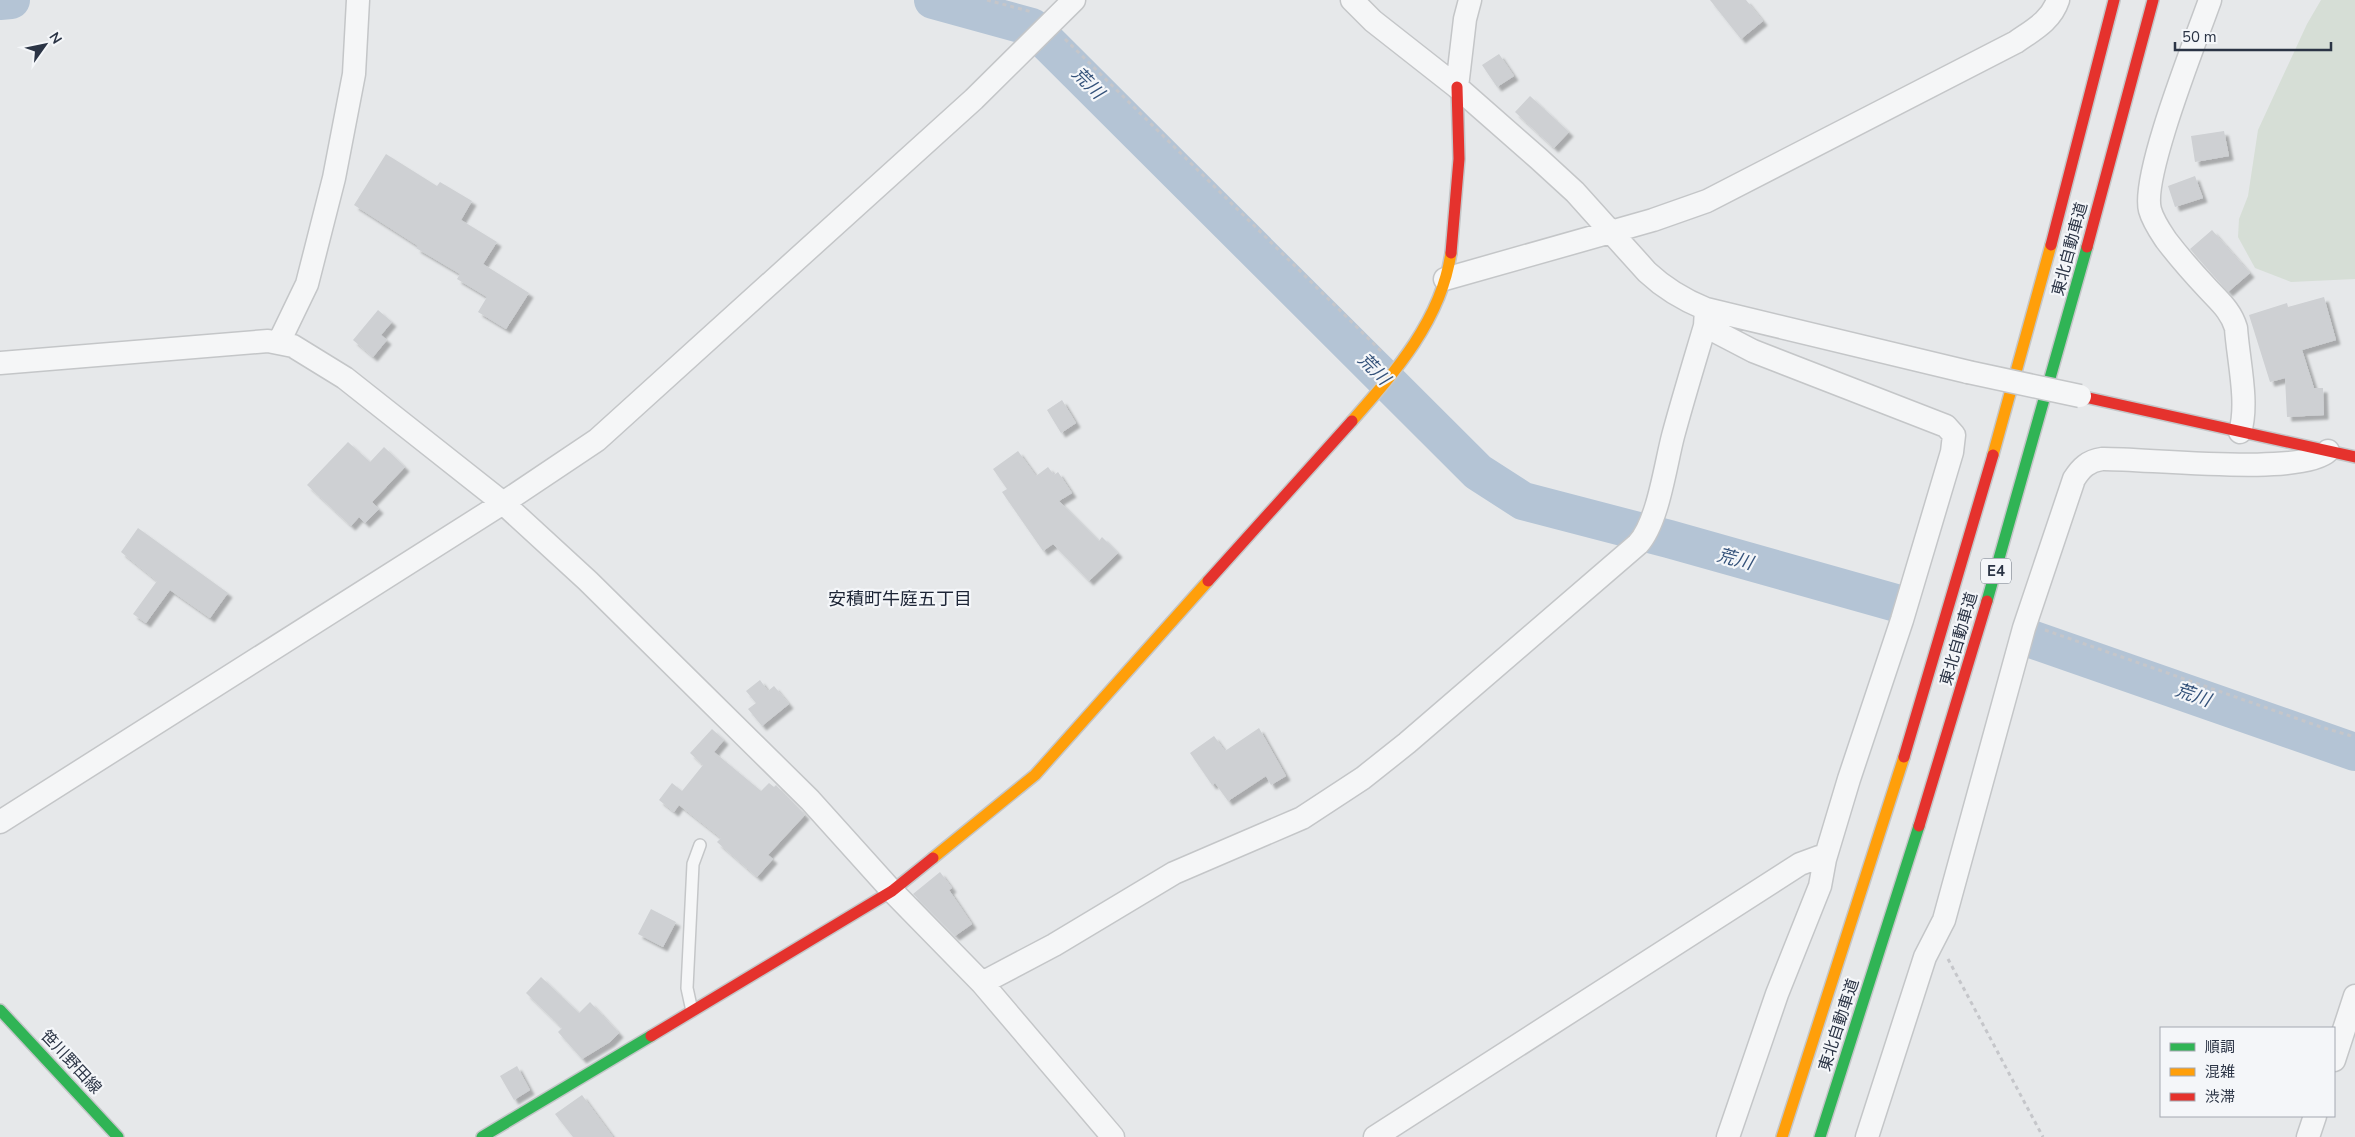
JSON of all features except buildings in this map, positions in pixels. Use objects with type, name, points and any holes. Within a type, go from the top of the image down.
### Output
[{"type":"main road","name":"東北自動車道","points":[[1782,1137],[1928,678],[2056,227],[2114,0]]},
{"type":"main road","name":"東北自動車道","points":[[1820,1137],[1965,677],[2052,376],[2153,0]]},
{"type":"main road","points":[[482,1137],[892,891],[1035,775],[1397,368],[1409,352],[1441,294],[1454,233],[1460,146],[1457,87]]},
{"type":"main road","points":[[2080,396],[2355,457]]},
{"type":"main road","name":"笹川野田線","points":[[0,1010],[118,1137]]},
{"type":"street","points":[[279,342],[307,284],[334,178],[354,74],[358,0]]},
{"type":"street","points":[[0,822],[503,503],[597,440],[974,99],[1074,0]]},
{"type":"street","points":[[1352,0],[1373,21],[1457,87],[1540,159],[1612,231],[1633,257],[1659,283],[1705,318],[1753,351],[1946,426],[1954,435],[1952,452],[1902,620],[1849,779],[1825,859],[1820,886],[1778,994],[1728,1137]]},
{"type":"street","points":[[1457,87],[1465,20],[1470,0]]},
{"type":"street","points":[[1445,279],[1653,220],[1706,201],[2000,51],[2045,22],[2051,16],[2058,0]]},
{"type":"street","points":[[2210,0],[2159,149],[2150,181],[2150,209],[2156,224],[2175,252],[2233,318],[2236,328],[2243,404],[2243,419],[2240,432]]},
{"type":"street","points":[[1705,318],[2080,396]]},
{"type":"street","points":[[982,983],[1054,946],[1174,874],[1302,818],[1363,778],[1407,743],[1638,544],[1643,538],[1652,518],[1705,318]]},
{"type":"street","points":[[0,363],[268,341],[279,342],[302,351],[345,378],[503,503],[588,582],[810,800],[892,891],[982,983],[1113,1137]]},
{"type":"street","points":[[1867,1137],[1925,957],[1944,920],[2025,623],[2074,479],[2079,470],[2094,460],[2110,459],[2200,465],[2260,464],[2317,459],[2328,451]]},
{"type":"street","points":[[1376,1137],[1800,864],[1819,857],[1825,859]]},
{"type":"street","points":[[2335,1057],[2355,996]]},
{"type":"street","points":[[2308,1137],[2315,1117]]},
{"type":"lane","points":[[692,1011],[687,988],[693,864],[700,845]]},
{"type":"path","points":[[987,0],[1036,13],[1050,24],[1397,368]]},
{"type":"path","points":[[2025,623],[2321,727],[2355,737]]},
{"type":"path","points":[[1936,936],[2043,1137]]},
{"type":"shaded area","points":[[2321,0],[2355,0],[2355,279],[2291,282],[2255,268],[2238,237],[2239,219],[2248,196],[2258,130],[2307,24]]},
{"type":"waterway","name":"荒川","points":[[0,1],[11,0]]},
{"type":"waterway","name":"荒川","points":[[933,0],[1032,27],[1478,472],[1523,501],[1669,539],[1896,603]]},
{"type":"waterway","name":"荒川","points":[[2031,639],[2355,752]]},
{"type":"traffic: fast","points":[[1987,601],[2087,247]]},
{"type":"traffic: fast","points":[[1820,1137],[1919,826]]},
{"type":"traffic: fast","points":[[0,1010],[118,1137]]},
{"type":"traffic: fast","points":[[482,1137],[651,1036]]},
{"type":"traffic: slow","points":[[1993,455],[2051,245]]},
{"type":"traffic: slow","points":[[1352,421],[1400,364],[1427,322],[1438,300],[1446,277],[1451,253]]},
{"type":"traffic: slow","points":[[933,858],[1035,775],[1208,581]]},
{"type":"traffic: slow","points":[[1782,1137],[1904,757]]},
{"type":"traffic: jam","points":[[2051,245],[2114,0]]},
{"type":"traffic: jam","points":[[2087,247],[2153,0]]},
{"type":"traffic: jam","points":[[1451,253],[1459,159],[1457,87]]},
{"type":"traffic: jam","points":[[2080,396],[2355,457]]},
{"type":"traffic: jam","points":[[1208,581],[1352,421]]},
{"type":"traffic: jam","points":[[1904,757],[1993,455]]},
{"type":"traffic: jam","points":[[1919,826],[1987,601]]},
{"type":"traffic: jam","points":[[651,1036],[892,891],[933,858]]},
{"type":"district","name":"安積町牛庭五丁目","points":[[900,599]]}]
